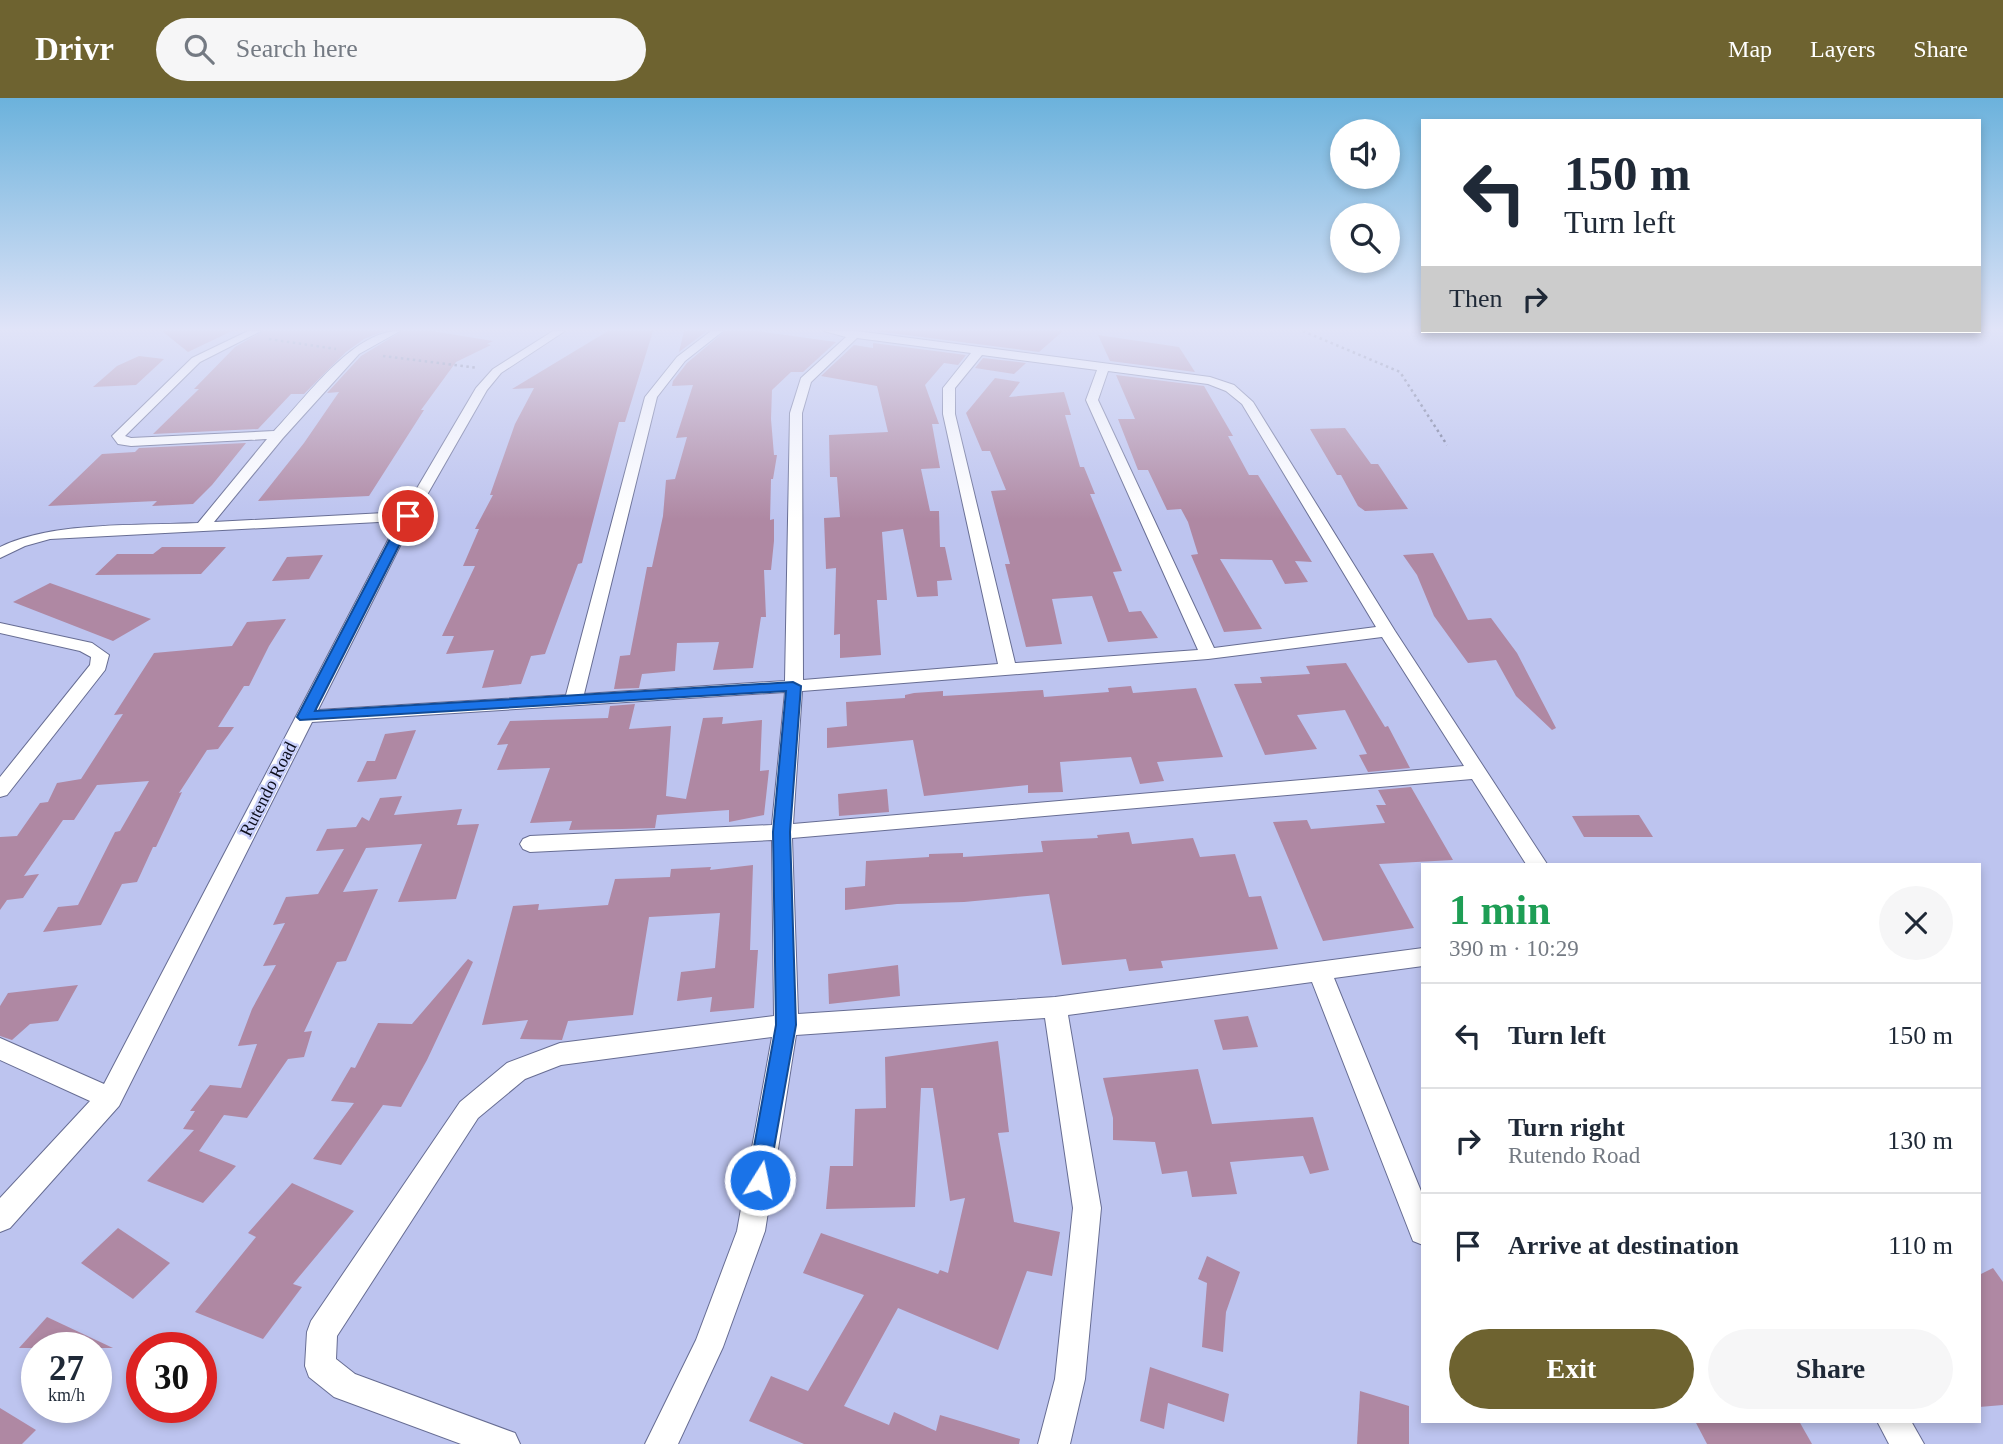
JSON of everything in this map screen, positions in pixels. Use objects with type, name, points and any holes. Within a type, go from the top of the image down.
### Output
[{"type":"street","points":[[161,394],[118,436],[123,441],[278,435]]},
{"type":"street","points":[[201,528],[278,435],[316,394]]},
{"type":"street","name":"Rutendo Road","points":[[0,1218],[110,1098],[408,516],[479,394]]},
{"type":"street","points":[[574,699],[654,394]]},
{"type":"street","points":[[661,1444],[708,1347],[751,1231],[786,1025],[782,832],[793,686],[796,413],[801,394]]},
{"type":"street","points":[[949,394],[949,414],[1008,669]]},
{"type":"street","points":[[1094,394],[1092,400],[1208,654]]},
{"type":"street","points":[[1237,394],[1247,402],[1387,631],[1536,863]]},
{"type":"street","points":[[0,554],[20,543],[50,535],[408,516]]},
{"type":"street","points":[[0,628],[86,647],[100,656],[99,666],[0,790]]},
{"type":"street","points":[[305,717],[793,686],[1208,654],[1387,631]]},
{"type":"street","points":[[530,844],[782,832],[1476,772]]},
{"type":"street","points":[[504,1444],[345,1386],[320,1366],[322,1332],[469,1110],[516,1071],[560,1054],[786,1025],[1055,1007],[1421,957]]},
{"type":"street","points":[[1319,971],[1421,1226]]},
{"type":"street","points":[[1054,1444],[1070,1379],[1087,1208],[1055,1007]]},
{"type":"street","points":[[0,1049],[110,1098]]},
{"type":"street","points":[[1894,1423],[1908,1444]]},
{"type":"path","points":[[1414,394],[1447,445]]},
{"type":"building","points":[[194,394],[304,394],[291,394],[258,429],[153,434]]},
{"type":"building","points":[[338,394],[433,394],[369,496],[258,501],[304,443]]},
{"type":"building","points":[[531,394],[634,394],[625,422],[619,422],[582,563],[578,564],[545,654],[531,656],[521,684],[482,688],[494,650],[446,654],[454,636],[442,636],[475,566],[463,566],[479,529],[475,529],[493,495],[490,495],[515,424]]},
{"type":"building","points":[[690,394],[772,394],[774,455],[777,455],[771,479],[770,520],[774,519],[774,541],[771,570],[764,570],[766,617],[761,617],[753,668],[713,670],[719,642],[677,643],[675,671],[642,674],[639,688],[614,689],[620,656],[630,655],[647,567],[652,567],[663,516],[666,480],[675,479],[687,437],[676,438]]},
{"type":"building","points":[[879,394],[928,394],[939,424],[932,424],[940,468],[921,469],[930,511],[939,511],[940,547],[945,547],[952,580],[937,581],[938,596],[917,597],[903,529],[882,532],[887,600],[877,600],[881,655],[840,658],[840,634],[834,635],[836,568],[826,569],[824,518],[840,517],[837,477],[830,477],[829,435],[888,432]]},
{"type":"building","points":[[982,394],[1011,394],[1009,397],[1065,394],[1071,415],[1065,415],[1080,467],[1084,467],[1095,494],[1090,494],[1122,571],[1113,572],[1129,612],[1141,611],[1158,638],[1108,642],[1092,596],[1052,599],[1062,644],[1026,647],[1005,564],[1010,564],[991,491],[1006,490],[990,451],[982,451],[966,413]]},
{"type":"building","points":[[1124,394],[1209,394],[1233,436],[1228,436],[1249,475],[1258,475],[1312,562],[1295,561],[1308,582],[1285,584],[1272,560],[1220,559],[1262,629],[1224,632],[1191,555],[1198,554],[1188,522],[1181,509],[1167,510],[1148,470],[1138,470],[1118,419],[1135,419]]},
{"type":"building","points":[[1345,428],[1371,464],[1378,464],[1408,509],[1365,511],[1358,506],[1310,429]]},
{"type":"building","points":[[246,443],[193,504],[152,506],[157,501],[48,506],[102,454],[135,452],[139,448]]},
{"type":"building","points":[[162,547],[226,547],[201,574],[95,575],[117,554],[153,554]]},
{"type":"building","points":[[1433,553],[1468,620],[1491,618],[1517,653],[1556,728],[1552,730],[1516,696],[1496,660],[1468,663],[1434,616],[1417,575],[1403,555]]},
{"type":"building","points":[[323,555],[309,579],[272,581],[287,557]]},
{"type":"building","points":[[50,583],[151,619],[113,641],[13,602]]},
{"type":"building","points":[[286,619],[249,686],[244,686],[218,727],[234,727],[218,749],[207,750],[179,793],[182,792],[137,882],[122,884],[101,925],[43,932],[58,907],[78,905],[115,832],[120,831],[149,781],[97,785],[74,820],[63,820],[24,876],[39,874],[23,898],[7,900],[0,910],[0,837],[17,836],[40,803],[48,802],[57,783],[81,779],[123,714],[114,715],[154,653],[232,646],[247,622]]},
{"type":"building","points":[[1346,663],[1385,727],[1388,726],[1410,768],[1368,772],[1359,755],[1367,754],[1345,710],[1297,715],[1317,749],[1265,755],[1234,684],[1262,683],[1260,677],[1310,674],[1306,666]]},
{"type":"building","points":[[1131,686],[1133,693],[1196,688],[1223,757],[1157,762],[1164,781],[1140,784],[1131,757],[1060,762],[1063,792],[1028,793],[1028,785],[924,796],[913,740],[827,748],[827,728],[847,726],[846,702],[905,698],[905,695],[914,693],[943,691],[943,696],[1043,690],[1044,697],[1109,692],[1108,688]]},
{"type":"building","points":[[635,704],[629,729],[671,726],[666,796],[686,799],[703,718],[723,717],[722,724],[762,720],[760,771],[769,770],[764,815],[729,822],[729,810],[657,815],[655,828],[569,830],[572,821],[530,823],[550,768],[497,770],[508,744],[497,745],[510,721],[608,718],[610,706]]},
{"type":"building","points":[[416,730],[396,779],[357,782],[367,761],[375,761],[385,734]]},
{"type":"building","points":[[1411,787],[1453,860],[1379,864],[1414,928],[1323,941],[1273,822],[1307,820],[1311,829],[1385,823],[1376,805],[1386,805],[1378,790]]},
{"type":"building","points":[[887,789],[889,812],[839,816],[838,794]]},
{"type":"building","points":[[402,796],[394,815],[462,809],[457,825],[479,824],[456,899],[398,902],[422,844],[366,848],[343,892],[378,889],[346,961],[337,962],[304,1032],[312,1031],[304,1057],[288,1059],[247,1118],[224,1115],[199,1151],[236,1166],[203,1203],[147,1181],[194,1130],[183,1129],[195,1111],[190,1111],[210,1085],[241,1088],[257,1044],[238,1046],[252,1009],[276,965],[263,966],[285,923],[273,925],[286,897],[318,894],[344,849],[316,851],[327,829],[356,827],[362,817],[369,821],[380,798]]},
{"type":"building","points":[[1639,815],[1653,837],[1584,837],[1572,816]]},
{"type":"building","points":[[1129,832],[1132,844],[1193,838],[1200,857],[1235,854],[1249,897],[1261,896],[1278,949],[1161,961],[1163,968],[1129,971],[1126,959],[1062,965],[1049,894],[845,910],[845,888],[865,886],[866,861],[929,857],[929,854],[963,853],[963,857],[1043,852],[1041,841],[1098,838],[1097,835]]},
{"type":"building","points":[[753,865],[750,950],[758,950],[754,1008],[710,1012],[712,997],[677,1001],[681,972],[715,968],[720,913],[649,917],[633,1015],[568,1021],[562,1040],[520,1039],[528,1020],[482,1025],[513,906],[539,904],[538,910],[608,905],[615,879],[670,877],[671,869],[711,867],[710,870]]},
{"type":"building","points":[[468,959],[473,962],[427,1060],[401,1107],[383,1105],[341,1165],[313,1159],[354,1103],[331,1101],[351,1067],[355,1068],[378,1023],[412,1024]]},
{"type":"building","points":[[898,965],[900,996],[829,1004],[828,974]]},
{"type":"building","points":[[78,985],[58,1021],[30,1024],[12,1040],[0,1036],[0,1006],[8,993]]},
{"type":"building","points":[[1248,1016],[1258,1047],[1223,1050],[1214,1020]]},
{"type":"building","points":[[998,1041],[1009,1132],[998,1133],[1014,1222],[1060,1232],[1052,1276],[1027,1271],[998,1350],[898,1308],[844,1406],[889,1425],[894,1412],[936,1431],[940,1415],[1020,1439],[1019,1444],[804,1444],[749,1421],[771,1376],[808,1391],[864,1295],[803,1273],[821,1233],[938,1274],[940,1270],[948,1273],[965,1198],[950,1201],[933,1088],[921,1088],[915,1207],[826,1209],[830,1166],[853,1166],[855,1109],[886,1108],[885,1057]]},
{"type":"building","points":[[1198,1069],[1212,1124],[1313,1117],[1329,1170],[1310,1174],[1303,1156],[1230,1162],[1237,1194],[1192,1197],[1187,1171],[1162,1174],[1155,1142],[1113,1140],[1113,1118],[1103,1078]]},
{"type":"building","points":[[292,1183],[354,1211],[293,1284],[302,1287],[263,1339],[195,1312],[256,1237],[248,1233]]},
{"type":"building","points":[[118,1228],[170,1263],[133,1299],[81,1263]]},
{"type":"building","points":[[1207,1256],[1240,1272],[1226,1312],[1223,1352],[1202,1347],[1207,1283],[1198,1279]]},
{"type":"building","points":[[1993,1268],[2003,1282],[2003,1405],[1981,1407],[1981,1274]]},
{"type":"building","points":[[47,1317],[79,1332],[33,1332]]},
{"type":"building","points":[[1150,1367],[1229,1394],[1224,1422],[1168,1403],[1164,1429],[1140,1421]]},
{"type":"building","points":[[1360,1391],[1409,1406],[1409,1444],[1357,1444]]},
{"type":"building","points":[[0,1408],[36,1430],[22,1444],[0,1444]]},
{"type":"building","points":[[1696,1423],[1800,1423],[1812,1444],[1707,1444]]},
{"type":"route","points":[[408,516],[305,717],[793,686],[782,832],[786,1025],[760,1180]]}]
